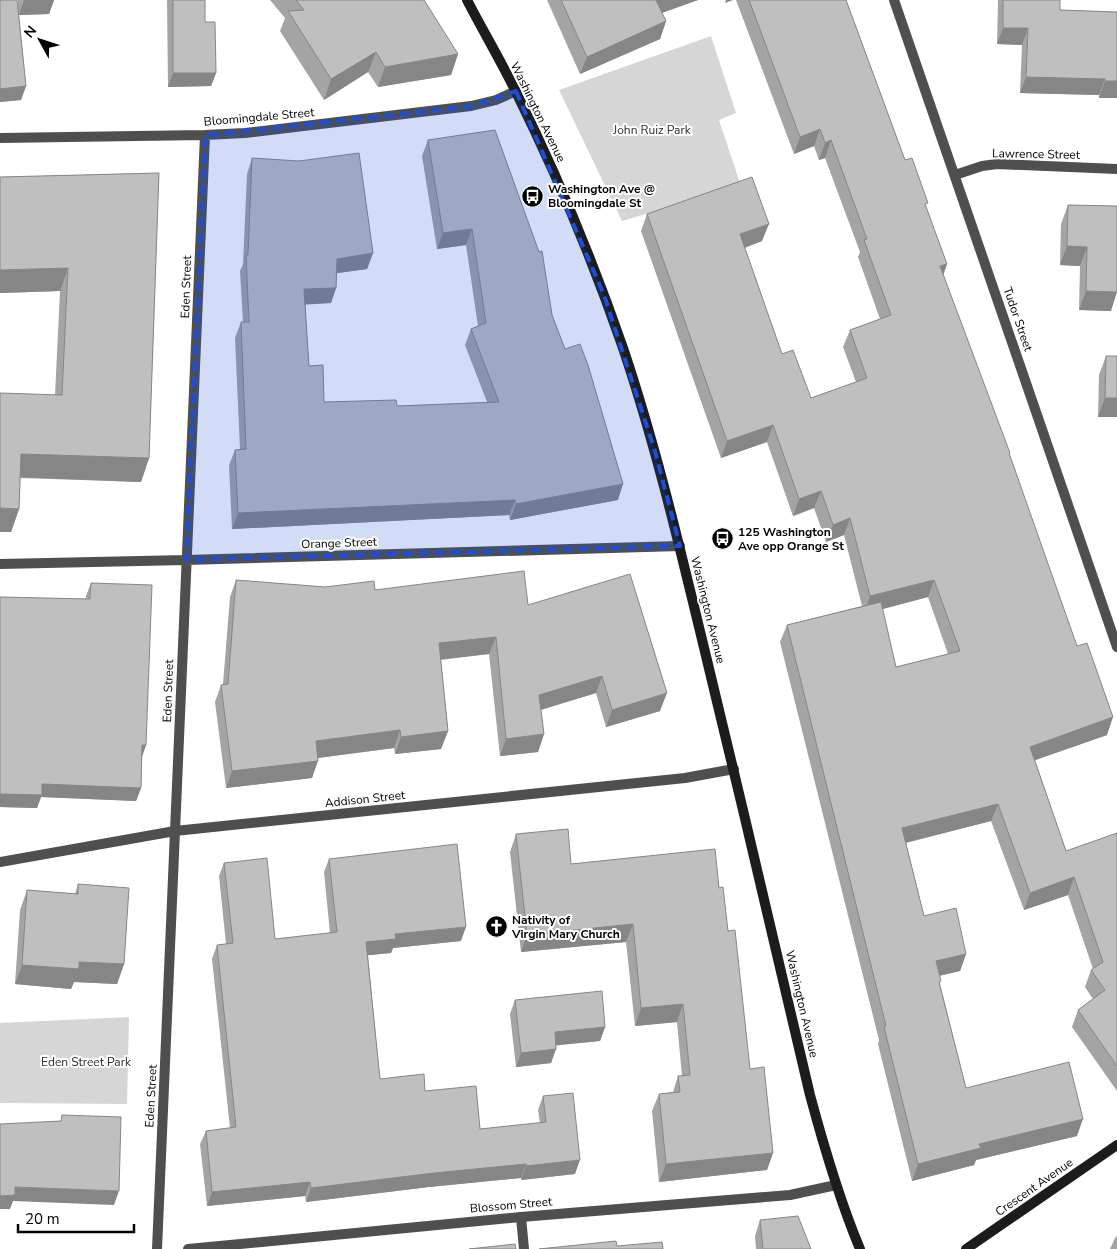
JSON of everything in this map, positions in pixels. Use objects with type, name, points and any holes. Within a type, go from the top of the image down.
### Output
[{"type":"main road","name":"Washington Avenue","points":[[467,0],[516,91],[575,222],[604,295],[645,418],[680,546],[810,1095],[836,1185],[860,1249]]},
{"type":"main road","name":"Crescent Avenue","points":[[966,1249],[1117,1145]]},
{"type":"street","name":"Tudor Street","points":[[894,0],[1117,647]]},
{"type":"street","name":"Bloomingdale Street","points":[[0,138],[245,133],[471,106],[496,100],[516,91]]},
{"type":"street","name":"Eden Street","points":[[156,1249],[205,135]]},
{"type":"street","name":"Lawrence Street","points":[[955,175],[982,166],[997,164],[1117,169]]},
{"type":"street","name":"Orange Street","points":[[0,564],[680,546]]},
{"type":"street","name":"Addison Street","points":[[0,862],[175,831],[675,779],[734,769]]},
{"type":"street","name":"Blossom Street","points":[[188,1249],[521,1217],[790,1195],[836,1185]]},
{"type":"street","points":[[521,1217],[524,1249]]},
{"type":"highlighted area","points":[[516,91],[604,295],[655,451],[680,546],[186,560],[205,135],[471,106]]},
{"type":"green space","name":"John Ruiz Park","points":[[711,36],[736,113],[719,120],[741,186],[622,221],[559,90]]},
{"type":"green space","name":"Eden Street Park","points":[[129,1017],[127,1104],[0,1103],[0,1023]]},
{"type":"building","points":[[0,0],[17,0],[26,86],[0,89]]},
{"type":"building","points":[[173,0],[205,0],[205,22],[215,22],[216,73],[173,73]]},
{"type":"building","points":[[296,0],[424,0],[458,54],[385,67],[376,52],[331,79],[288,11],[304,10]]},
{"type":"building","points":[[561,0],[656,0],[666,21],[587,57]]},
{"type":"building","points":[[749,0],[846,0],[905,160],[912,158],[928,203],[925,204],[947,264],[940,266],[1010,453],[1077,646],[1087,643],[1113,717],[1030,747],[1066,851],[1117,833],[1117,1066],[1078,1010],[1105,990],[1091,970],[1103,962],[1074,877],[1030,893],[998,804],[902,828],[924,916],[956,908],[966,954],[936,961],[941,981],[939,982],[966,1088],[1069,1062],[1083,1119],[979,1144],[981,1148],[918,1164],[787,625],[881,602],[896,667],[960,651],[934,580],[870,596],[850,518],[833,525],[821,491],[799,499],[773,425],[727,441],[647,214],[752,177],[769,224],[740,234],[782,354],[793,350],[811,398],[867,378],[850,330],[891,315],[864,240],[867,239],[831,140],[825,143],[820,129],[800,137]]},
{"type":"building","points":[[1003,0],[1060,0],[1060,10],[1117,12],[1117,81],[1026,77],[1028,28],[1003,28]]},
{"type":"building","points":[[495,130],[539,252],[542,251],[552,315],[565,349],[580,344],[623,484],[516,504],[515,500],[238,513],[235,450],[246,449],[241,322],[249,322],[246,255],[248,255],[252,158],[299,161],[359,153],[373,253],[337,259],[336,288],[304,289],[309,366],[323,365],[324,402],[396,400],[397,406],[499,402],[471,329],[486,323],[472,229],[443,233],[428,140]]},
{"type":"building","points":[[159,173],[149,458],[21,454],[19,509],[0,508],[0,393],[62,395],[68,268],[0,270],[0,177]]},
{"type":"building","points":[[1068,205],[1117,206],[1117,292],[1086,291],[1087,247],[1067,246]]},
{"type":"building","points":[[1106,356],[1117,356],[1117,398],[1105,398]]},
{"type":"building","points":[[524,571],[528,605],[630,574],[667,693],[612,710],[602,676],[539,695],[544,734],[506,739],[496,637],[439,643],[448,731],[401,737],[400,730],[316,741],[318,761],[232,771],[221,685],[228,684],[236,580],[325,587],[374,581],[375,590]]},
{"type":"building","points":[[91,583],[152,585],[146,745],[142,745],[141,788],[42,784],[42,795],[0,794],[0,597],[90,599]]},
{"type":"building","points":[[568,829],[571,864],[715,849],[719,888],[723,887],[728,931],[735,930],[750,1069],[764,1067],[773,1153],[666,1164],[659,1094],[680,1092],[678,1076],[690,1075],[683,1004],[641,1008],[633,924],[527,935],[516,834]]},
{"type":"building","points":[[457,844],[466,927],[395,934],[396,939],[366,942],[380,1079],[424,1074],[425,1091],[476,1086],[480,1129],[546,1122],[543,1096],[573,1093],[580,1160],[434,1173],[311,1188],[310,1182],[212,1192],[206,1131],[236,1127],[217,945],[233,943],[224,863],[267,858],[275,939],[337,932],[329,859]]},
{"type":"building","points":[[78,884],[129,888],[124,964],[79,962],[79,969],[22,965],[27,890],[78,894]]},
{"type":"building","points":[[602,991],[605,1027],[555,1032],[556,1049],[521,1053],[515,1000]]},
{"type":"building","points":[[62,1115],[121,1117],[119,1191],[15,1187],[15,1195],[0,1196],[0,1124],[61,1121]]},
{"type":"building","points":[[798,1216],[811,1249],[763,1249],[760,1220]]},
{"type":"building","points":[[616,1241],[617,1246],[662,1242],[663,1249],[539,1249]]},
{"type":"building","points":[[515,1244],[516,1249],[469,1249]]},
{"type":"place","name":"Washington Ave @ Bloomingdale St","points":[[532,196]]},
{"type":"place","name":"125 Washington Ave opp Orange St","points":[[722,539]]},
{"type":"place","name":"Nativity of Virgin Mary Church","points":[[496,927]]}]
